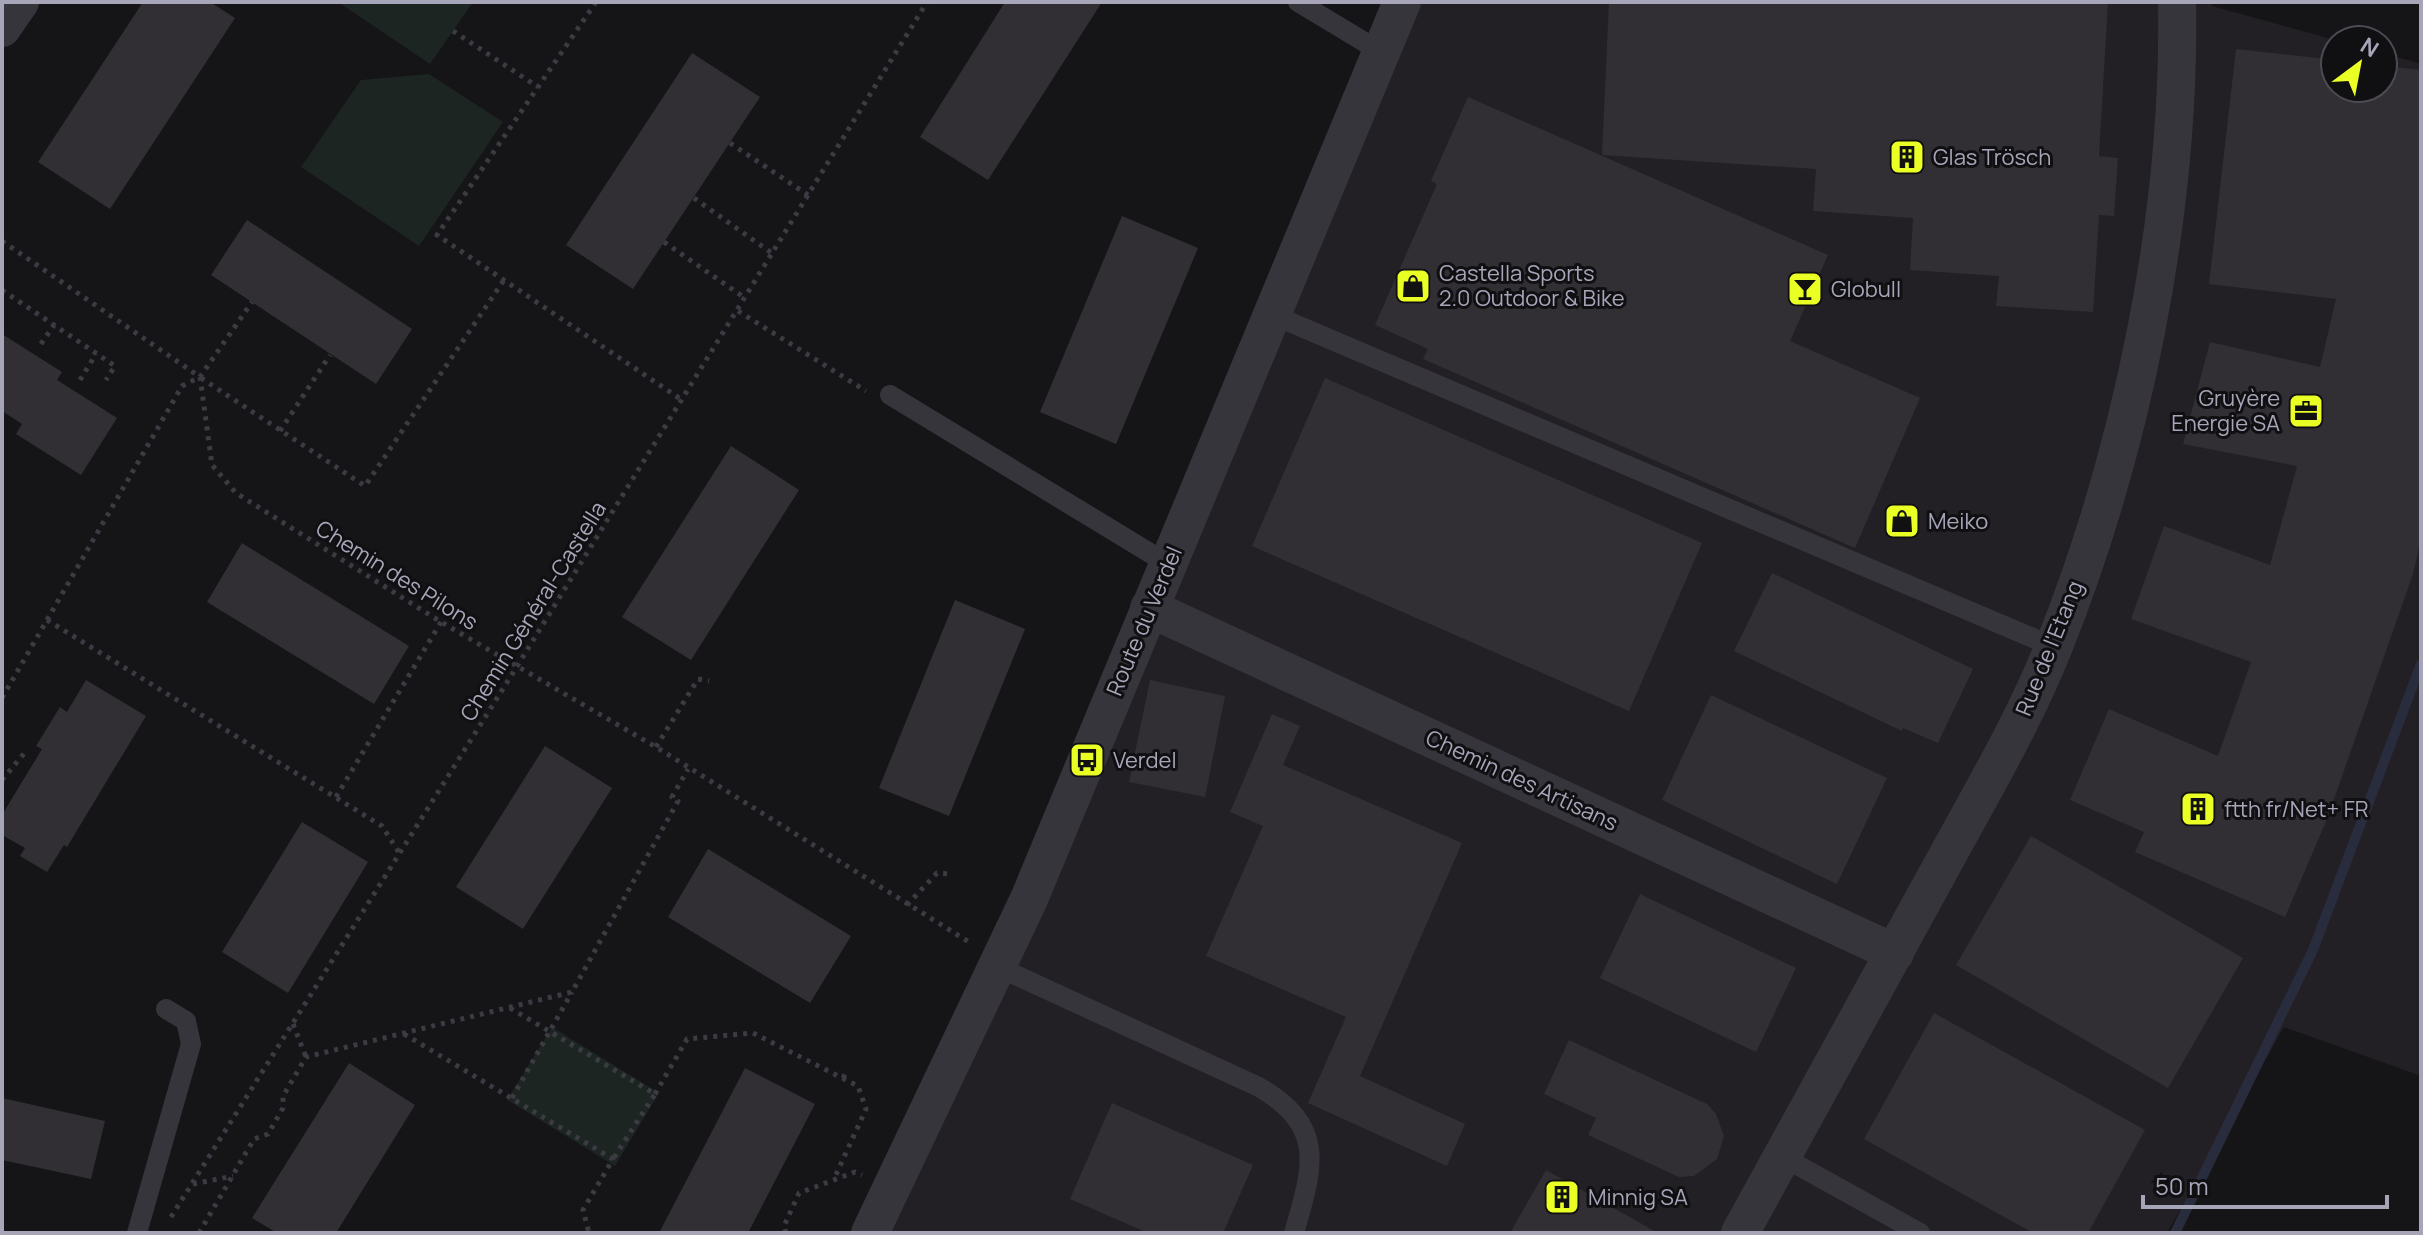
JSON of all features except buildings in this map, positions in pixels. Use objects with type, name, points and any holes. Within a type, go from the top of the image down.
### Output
[{"type":"street","points":[[2,28],[20,2]]},
{"type":"street","name":"Route du Verdel","points":[[870,1233],[987,957],[1149,608],[1402,2]]},
{"type":"street","name":"Rue de l'Etang","points":[[1740,1233],[2014,733],[2054,647],[2110,484],[2132,399],[2162,222],[2178,39],[2177,2]]},
{"type":"street","name":"Chemin des Artisans","points":[[1149,608],[1895,953]]},
{"type":"lane","points":[[1298,2],[1381,52]]},
{"type":"lane","points":[[1273,315],[2054,647]]},
{"type":"lane","points":[[881,395],[1168,564]]},
{"type":"lane","points":[[987,957],[1259,1087],[1295,1112],[1305,1125],[1309,1173],[1294,1233]]},
{"type":"lane","points":[[137,1233],[191,1044],[186,1021],[166,1009]]},
{"type":"lane","points":[[1783,1157],[1920,1233]]},
{"type":"path","points":[[596,2],[437,235],[682,400]]},
{"type":"path","name":"Chemin Général-Castella","points":[[169,1221],[738,311],[927,2]]},
{"type":"path","points":[[453,31],[538,87]]},
{"type":"path","points":[[730,143],[808,195]]},
{"type":"path","points":[[694,198],[773,254]]},
{"type":"path","points":[[2,241],[365,486],[504,280]]},
{"type":"path","points":[[664,242],[745,298]]},
{"type":"path","points":[[2,290],[115,366],[106,380]]},
{"type":"path","points":[[2,698],[182,386],[200,377],[252,302]]},
{"type":"path","points":[[738,311],[881,395]]},
{"type":"path","points":[[41,344],[54,325]]},
{"type":"path","points":[[80,380],[96,354]]},
{"type":"path","points":[[280,431],[330,355]]},
{"type":"path","name":"Chemin des Pilons","points":[[200,377],[212,465],[236,493],[516,668],[656,747],[987,957]]},
{"type":"path","points":[[47,620],[382,826],[400,854]]},
{"type":"path","points":[[336,797],[441,622]]},
{"type":"path","points":[[656,747],[698,679],[709,681]]},
{"type":"path","points":[[2,780],[27,750]]},
{"type":"path","points":[[512,1098],[678,801],[672,797],[688,768]]},
{"type":"path","points":[[907,905],[937,873],[949,874]]},
{"type":"path","points":[[199,1233],[254,1139],[268,1134],[283,1108],[283,1096],[306,1057],[572,992]]},
{"type":"path","points":[[509,1007],[655,1094]]},
{"type":"path","points":[[293,1024],[306,1057]]},
{"type":"path","points":[[403,1033],[613,1159]]},
{"type":"path","points":[[589,1233],[583,1210],[687,1039],[753,1033],[858,1086],[866,1109],[834,1179]]},
{"type":"path","points":[[843,1078],[847,1070]]},
{"type":"path","points":[[786,1233],[784,1226],[799,1193],[855,1172],[867,1177]]},
{"type":"path","points":[[192,1184],[233,1176]]},
{"type":"shaded area","points":[[338,2],[473,2],[430,64]]},
{"type":"shaded area","points":[[1402,2],[2212,2],[2212,6],[2319,36],[2319,104],[2399,104],[2399,58],[2421,64],[2421,1076],[2284,1027],[2167,1233],[870,1233]]},
{"type":"shaded area","points":[[429,74],[503,122],[419,246],[301,167],[361,80]]},
{"type":"shaded area","points":[[552,1027],[659,1093],[615,1166],[507,1100]]},
{"type":"waterway","points":[[2175,1233],[2313,950],[2421,664]]},
{"type":"place","name":"Glas Trösch","points":[[1907,157]]},
{"type":"place","name":"Castella Sports 2.0 Outdoor & Bike","points":[[1413,286]]},
{"type":"place","name":"Globull","points":[[1805,289]]},
{"type":"place","name":"Gruyère Energie SA","points":[[2306,411]]},
{"type":"place","name":"Meiko","points":[[1902,521]]},
{"type":"place","name":"Verdel","points":[[1087,760]]},
{"type":"place","name":"ftth fr/Net+ FR","points":[[2198,809]]},
{"type":"place","name":"Minnig SA","points":[[1562,1197]]}]
